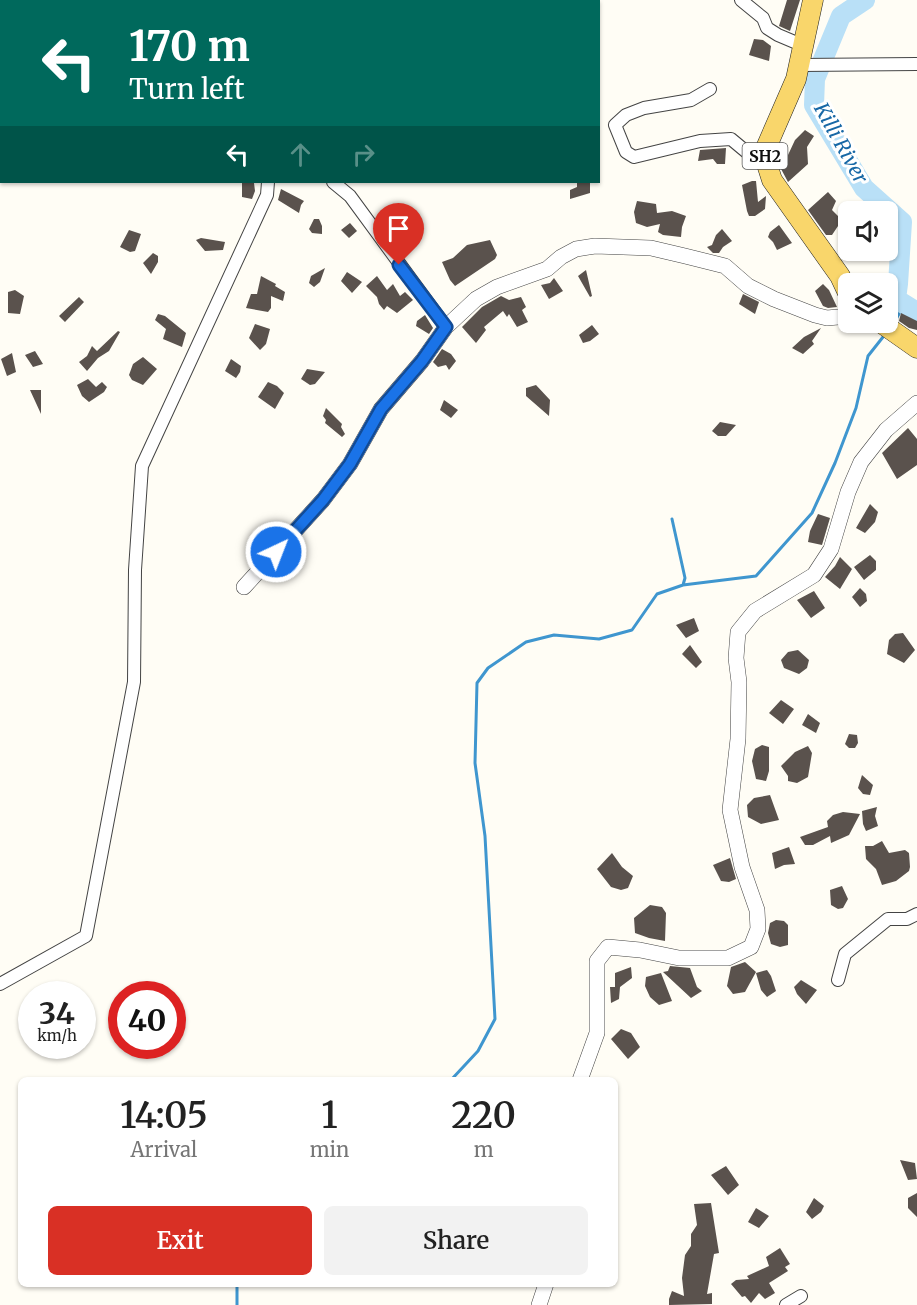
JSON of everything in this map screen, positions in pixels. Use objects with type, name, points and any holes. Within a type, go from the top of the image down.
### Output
[{"type":"main road","name":"SH2","points":[[813,0],[804,46],[805,66],[766,148],[765,158],[772,180],[838,273]]},
{"type":"main road","points":[[896,333],[917,348]]},
{"type":"street","points":[[741,0],[764,18],[767,28],[804,46]]},
{"type":"street","points":[[805,66],[917,64]]},
{"type":"street","points":[[710,89],[691,100],[644,108],[626,115],[615,125],[626,152],[634,157],[700,141],[731,140],[748,154],[765,158]]},
{"type":"street","points":[[0,984],[87,936],[134,682],[135,570],[142,466],[267,195],[268,183]]},
{"type":"street","points":[[334,183],[350,196],[446,327]]},
{"type":"street","points":[[244,587],[323,500],[350,464],[381,409],[422,361],[446,327],[476,299],[497,287],[547,269],[561,257],[576,249],[595,246],[651,248],[725,266],[748,286],[774,299],[827,318],[838,317]]},
{"type":"street","points":[[581,1077],[597,1033],[597,961],[608,947],[640,950],[679,958],[728,958],[751,947],[758,929],[757,910],[742,867],[730,810],[738,739],[739,682],[736,658],[738,632],[755,611],[814,575],[831,549],[848,492],[861,462],[886,430],[917,403]]},
{"type":"street","points":[[838,980],[845,954],[888,919],[907,919],[917,914]]},
{"type":"street","points":[[539,1305],[545,1287]]},
{"type":"street","points":[[786,1305],[801,1296]]},
{"type":"building","points":[[787,0],[800,0],[790,31],[779,26]]},
{"type":"building","points":[[754,39],[763,40],[771,46],[769,61],[749,55]]},
{"type":"building","points":[[805,130],[814,136],[807,147],[808,164],[788,182],[780,167],[788,165],[788,155],[795,140]]},
{"type":"building","points":[[726,148],[725,164],[717,164],[713,159],[698,161],[700,150]]},
{"type":"building","points":[[756,181],[758,202],[766,196],[765,209],[755,216],[749,216],[742,185]]},
{"type":"building","points":[[242,183],[254,183],[255,191],[252,199],[242,197]]},
{"type":"building","points":[[577,183],[590,183],[590,193],[570,199],[570,190],[577,187]]},
{"type":"building","points":[[281,189],[304,201],[299,213],[278,200]]},
{"type":"building","points":[[828,192],[836,201],[832,210],[838,216],[838,226],[832,235],[826,235],[808,210]]},
{"type":"building","points":[[637,201],[656,204],[657,213],[672,211],[686,216],[681,237],[663,235],[658,232],[660,224],[647,227],[636,223],[634,212]]},
{"type":"building","points":[[314,219],[319,219],[322,234],[312,233],[309,229]]},
{"type":"building","points":[[350,223],[357,231],[349,238],[341,230]]},
{"type":"building","points":[[779,225],[792,243],[777,250],[768,237],[770,232]]},
{"type":"building","points":[[722,229],[732,241],[719,253],[713,253],[707,247],[712,245],[716,235]]},
{"type":"building","points":[[129,230],[141,234],[135,251],[130,252],[120,247]]},
{"type":"building","points":[[201,238],[225,242],[223,250],[205,251],[196,240]]},
{"type":"building","points":[[490,240],[497,255],[495,259],[455,286],[442,262],[453,258],[467,245]]},
{"type":"building","points":[[153,253],[158,256],[158,262],[151,274],[143,263]]},
{"type":"building","points":[[325,268],[320,282],[314,287],[309,283],[311,276]]},
{"type":"building","points":[[586,270],[592,296],[590,297],[578,276]]},
{"type":"building","points":[[347,272],[362,282],[352,293],[341,281]]},
{"type":"building","points":[[261,276],[285,292],[283,301],[271,296],[271,308],[268,312],[246,308],[251,294],[257,294]]},
{"type":"building","points":[[377,276],[387,290],[393,284],[400,296],[405,292],[413,300],[397,313],[387,306],[384,310],[377,297],[366,286]]},
{"type":"building","points":[[554,278],[563,291],[549,299],[541,285],[550,283]]},
{"type":"building","points":[[823,284],[829,290],[837,307],[823,306],[815,291]]},
{"type":"building","points":[[15,290],[24,296],[20,314],[8,313],[8,292]]},
{"type":"building","points":[[743,294],[759,302],[755,314],[739,304]]},
{"type":"building","points":[[501,296],[509,300],[521,297],[526,307],[522,310],[528,322],[517,327],[509,314],[507,317],[503,311],[484,327],[486,330],[476,343],[462,327],[482,307]]},
{"type":"building","points":[[79,297],[84,302],[65,322],[59,316]]},
{"type":"building","points":[[901,313],[917,321],[917,330],[899,321]]},
{"type":"building","points":[[158,314],[165,316],[186,333],[182,347],[163,339],[166,329],[155,320]]},
{"type":"building","points":[[425,315],[433,328],[429,334],[416,326],[417,321]]},
{"type":"building","points":[[255,324],[270,329],[266,344],[260,350],[249,338]]},
{"type":"building","points":[[592,325],[599,334],[583,343],[579,335]]},
{"type":"building","points":[[821,328],[812,341],[814,344],[803,354],[792,348],[804,337]]},
{"type":"building","points":[[118,331],[120,332],[109,351],[98,358],[87,371],[79,362],[87,356],[92,346],[97,351]]},
{"type":"building","points":[[442,349],[451,354],[456,361],[449,370],[446,365],[438,367],[433,362]]},
{"type":"building","points":[[35,351],[43,364],[33,367],[25,355]]},
{"type":"building","points":[[12,353],[16,372],[7,376],[1,359]]},
{"type":"building","points":[[143,357],[157,369],[143,385],[132,380],[129,375],[133,364]]},
{"type":"building","points":[[231,359],[241,366],[236,378],[225,371]]},
{"type":"building","points":[[307,369],[325,372],[315,384],[310,385],[301,379]]},
{"type":"building","points":[[88,379],[96,387],[102,382],[107,387],[104,392],[89,402],[82,396],[77,385]]},
{"type":"building","points":[[268,382],[277,386],[284,393],[275,409],[258,397]]},
{"type":"building","points":[[536,385],[550,400],[549,416],[526,396],[526,388]]},
{"type":"building","points":[[30,390],[41,390],[41,414]]},
{"type":"building","points":[[444,400],[458,410],[451,418],[440,410]]},
{"type":"building","points":[[326,408],[342,424],[341,427],[345,434],[342,437],[325,423],[323,416]]},
{"type":"building","points":[[720,422],[736,425],[726,436],[718,436],[712,431]]},
{"type":"building","points":[[908,428],[917,439],[917,465],[897,479],[882,453]]},
{"type":"building","points":[[870,504],[878,512],[875,522],[865,533],[856,528]]},
{"type":"building","points":[[818,514],[830,518],[822,545],[808,542],[810,531]]},
{"type":"building","points":[[870,555],[876,561],[876,570],[864,580],[854,567]]},
{"type":"building","points":[[840,557],[852,569],[840,589],[825,577]]},
{"type":"building","points":[[860,588],[866,594],[867,601],[860,607],[852,597]]},
{"type":"building","points":[[814,591],[825,608],[811,618],[797,600]]},
{"type":"building","points":[[694,618],[699,631],[686,638],[676,625]]},
{"type":"building","points":[[903,633],[915,650],[904,663],[887,654],[889,640],[895,634]]},
{"type":"building","points":[[690,645],[702,662],[696,668],[682,654]]},
{"type":"building","points":[[798,650],[809,660],[807,668],[799,674],[784,668],[781,660],[788,652]]},
{"type":"building","points":[[781,700],[794,709],[783,724],[769,713]]},
{"type":"building","points":[[808,714],[820,723],[816,733],[802,725]]},
{"type":"building","points":[[849,734],[857,735],[858,743],[855,748],[849,748],[845,744]]},
{"type":"building","points":[[762,745],[769,747],[769,771],[766,781],[756,779],[752,761],[755,749]]},
{"type":"building","points":[[808,746],[812,753],[808,777],[797,783],[788,781],[788,776],[781,766],[795,752]]},
{"type":"building","points":[[862,775],[873,785],[870,795],[863,794],[858,788]]},
{"type":"building","points":[[770,795],[779,820],[761,824],[748,817],[747,805],[754,798]]},
{"type":"building","points":[[877,807],[875,816],[878,826],[866,831],[862,811]]},
{"type":"building","points":[[843,812],[860,814],[849,835],[831,843],[830,836],[813,845],[805,845],[800,837],[828,827],[827,821],[833,815]]},
{"type":"building","points":[[882,841],[889,853],[905,850],[909,853],[910,867],[909,871],[896,881],[882,885],[876,869],[866,859],[865,846],[873,846]]},
{"type":"building","points":[[789,847],[795,864],[775,869],[772,853]]},
{"type":"building","points":[[612,853],[622,867],[633,876],[628,888],[621,890],[611,887],[597,869]]},
{"type":"building","points":[[730,858],[736,879],[729,882],[721,881],[713,865]]},
{"type":"building","points":[[842,886],[848,899],[843,908],[838,909],[831,905],[830,890]]},
{"type":"building","points":[[650,905],[662,907],[666,913],[665,941],[635,933],[634,918]]},
{"type":"building","points":[[776,920],[784,921],[788,925],[788,945],[780,947],[771,944],[768,933],[770,923]]},
{"type":"building","points":[[745,962],[756,972],[745,992],[733,994],[727,986],[731,967]]},
{"type":"building","points":[[670,966],[690,968],[697,987],[702,991],[691,998],[663,972],[668,971]]},
{"type":"building","points":[[631,967],[632,978],[620,987],[619,999],[611,1003],[610,987],[615,987],[615,973]]},
{"type":"building","points":[[767,970],[776,991],[767,997],[761,990],[756,973]]},
{"type":"building","points":[[661,973],[672,1001],[659,1005],[650,997],[645,986],[646,977]]},
{"type":"building","points":[[801,980],[817,990],[806,1004],[794,987]]},
{"type":"building","points":[[621,1029],[631,1033],[640,1047],[628,1059],[611,1039]]},
{"type":"building","points":[[900,1160],[915,1163],[917,1179],[908,1180]]},
{"type":"building","points":[[726,1166],[739,1185],[728,1195],[711,1175]]},
{"type":"building","points":[[917,1193],[917,1217],[908,1208],[908,1198]]},
{"type":"building","points":[[814,1198],[824,1206],[821,1212],[812,1219],[806,1212]]},
{"type":"building","points":[[711,1203],[719,1253],[714,1254],[707,1294],[712,1293],[712,1304],[669,1305],[672,1291],[684,1296],[682,1278],[685,1255],[691,1246],[691,1234],[697,1225],[694,1204]]},
{"type":"building","points":[[756,1208],[769,1216],[759,1228],[748,1222]]},
{"type":"building","points":[[780,1248],[790,1264],[785,1267],[788,1271],[769,1283],[775,1293],[765,1299],[759,1293],[751,1303],[745,1296],[742,1297],[731,1284],[736,1280],[749,1279],[747,1276],[769,1266],[766,1257]]},
{"type":"waterway","name":"Killi River","points":[[865,0],[841,16],[815,79],[814,105],[864,188],[902,222],[896,299],[917,312]]},
{"type":"waterway","points":[[898,316],[900,312],[916,311]]},
{"type":"waterway","points":[[672,519],[685,578],[683,585],[756,576],[812,513],[835,463],[856,408],[868,356],[883,337]]},
{"type":"waterway","points":[[454,1077],[478,1051],[495,1019],[485,836],[475,763],[477,683],[488,668],[526,642],[554,635],[599,639],[632,630],[657,594],[683,585]]},
{"type":"waterway","points":[[237,1287],[237,1305]]},
{"type":"route","points":[[276,552],[323,500],[350,464],[381,409],[422,361],[446,327],[399,265]]}]
